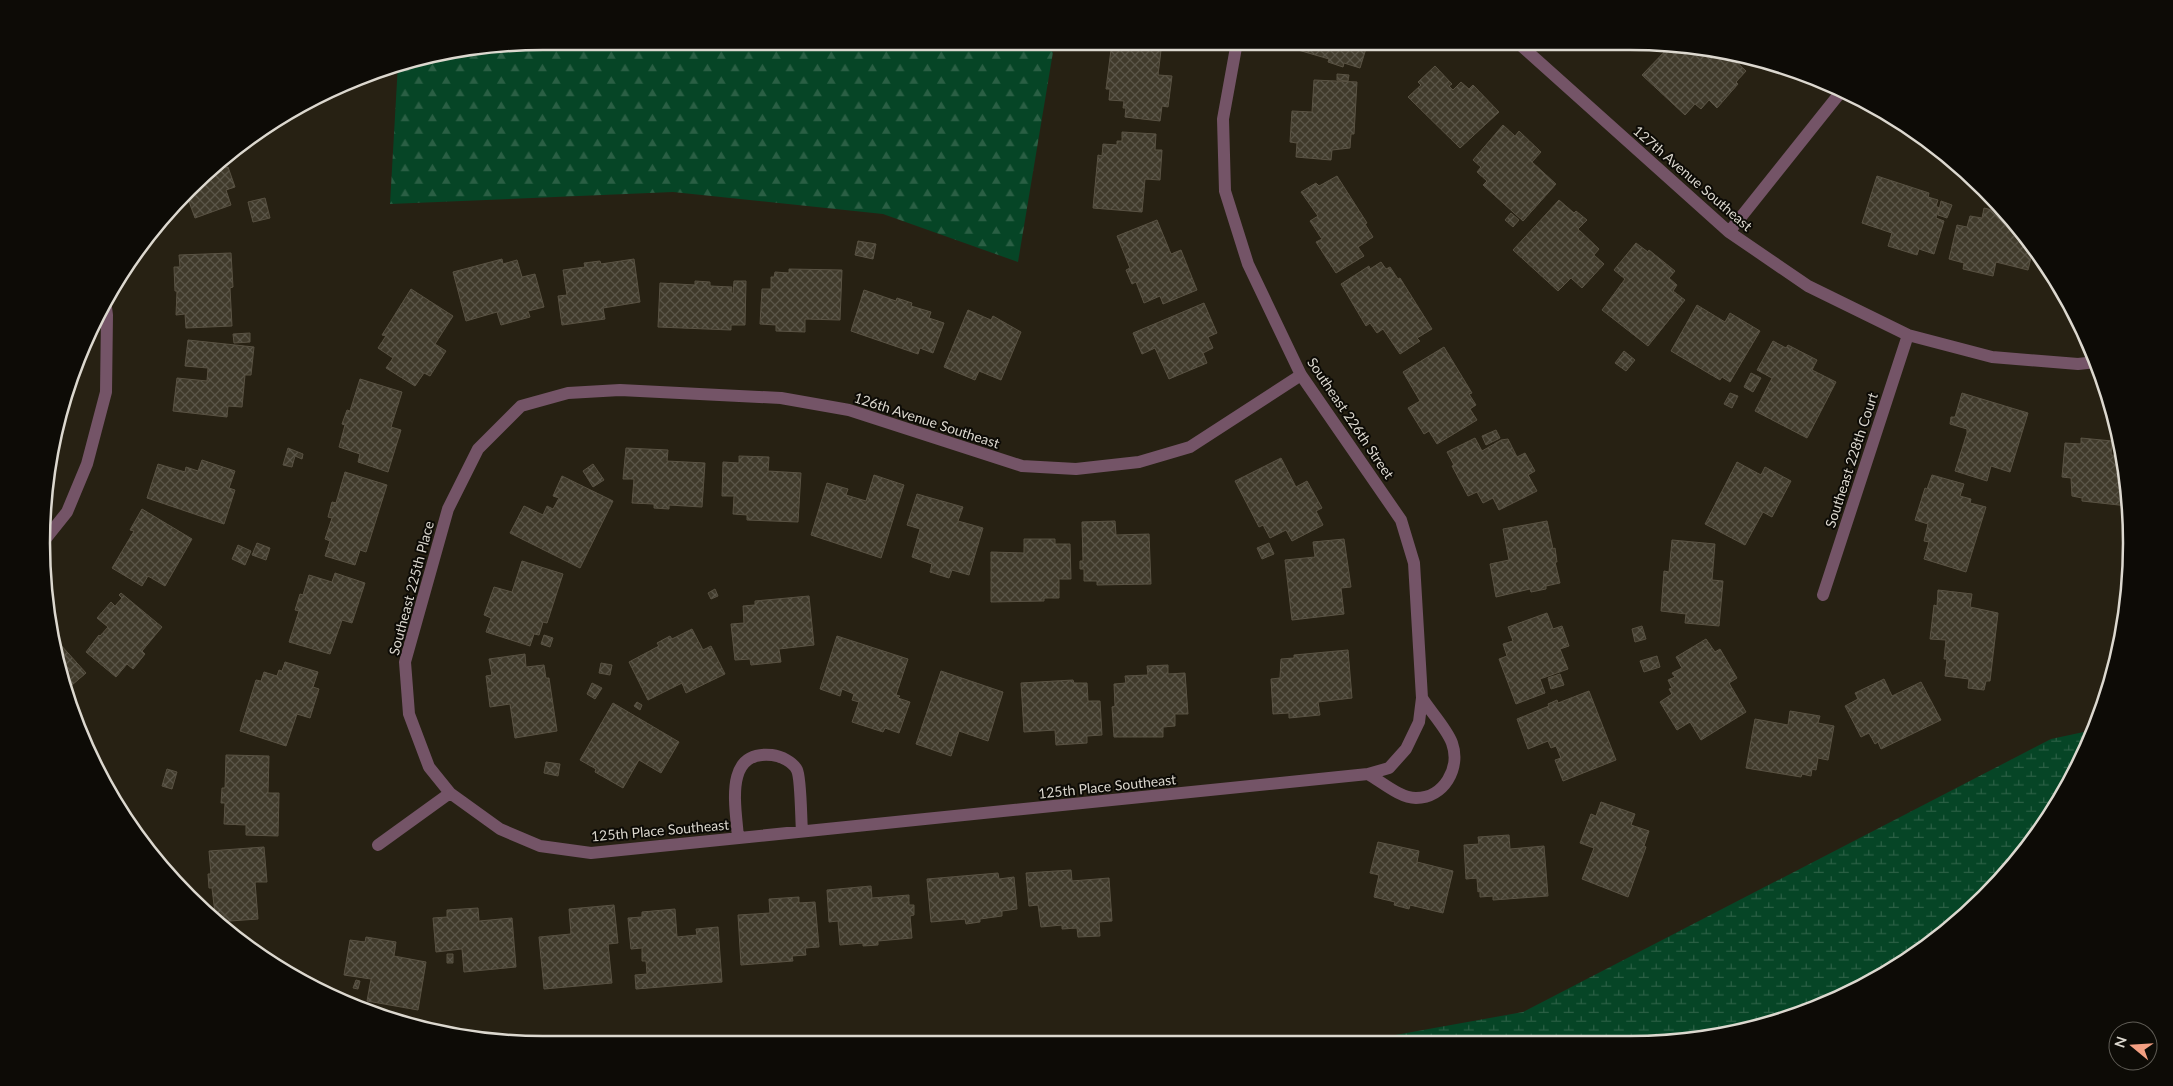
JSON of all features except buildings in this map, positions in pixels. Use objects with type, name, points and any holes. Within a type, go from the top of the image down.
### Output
[{"type":"street","name":"Southeast 226th Street","points":[[1236,50],[1223,119],[1225,191],[1248,264],[1301,374],[1401,520],[1414,563],[1422,698],[1419,722],[1406,749]]},
{"type":"street","name":"127th Avenue Southeast","points":[[1526,50],[1729,232],[1808,286],[1908,335],[1992,357],[2078,364],[2088,363]]},
{"type":"street","points":[[1729,232],[1837,96]]},
{"type":"street","points":[[50,532],[66,512],[87,464],[106,392],[107,314]]},
{"type":"street","name":"Southeast 228th Court","points":[[1823,595],[1908,335]]},
{"type":"street","name":"126th Avenue Southeast","points":[[521,406],[568,393],[620,390],[781,398],[849,410],[1022,466],[1076,469],[1139,462],[1190,447],[1301,374]]},
{"type":"street","name":"Southeast 225th Place","points":[[450,793],[429,767],[409,714],[405,662],[448,509],[478,449],[521,406]]},
{"type":"street","points":[[1368,774],[1403,795],[1416,798],[1431,795],[1445,785],[1453,771],[1454,756],[1452,742],[1422,698]]},
{"type":"street","name":"125th Place Southeast","points":[[450,793],[500,829],[540,846],[591,853],[1368,774],[1389,768],[1406,749]]},
{"type":"street","name":"125th Place Southeast","points":[[738,838],[735,787],[738,769],[760,754],[774,755],[786,759],[798,771],[802,831]]},
{"type":"street","points":[[378,845],[450,793]]},
{"type":"green space","points":[[543,50],[1049,50],[1053,52],[1018,262],[883,214],[673,192],[390,204],[398,72],[447,59],[511,51]]},
{"type":"green space","points":[[2085,732],[2072,761],[2040,817],[2001,868],[1979,892],[1930,934],[1904,953],[1848,985],[1788,1010],[1726,1027],[1694,1032],[1630,1036],[1390,1036],[1523,1012],[2051,739]]}]
